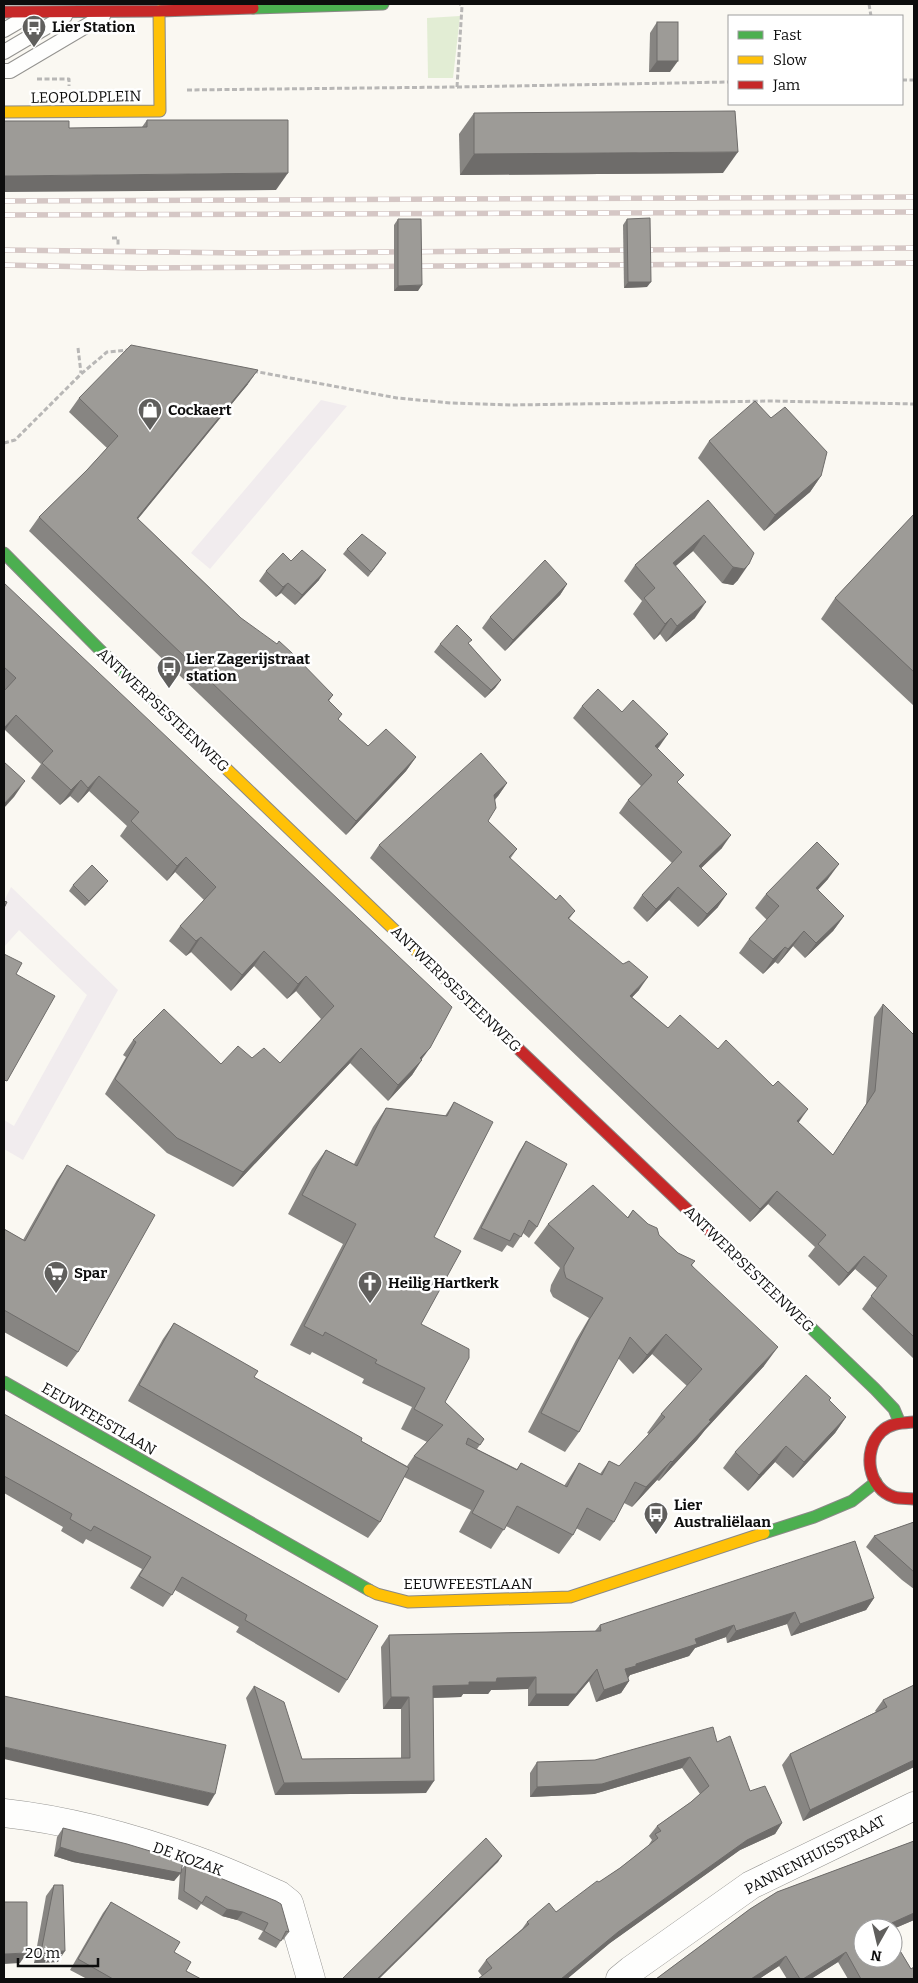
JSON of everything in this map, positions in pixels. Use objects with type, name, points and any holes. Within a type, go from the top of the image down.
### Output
[{"type":"street","points":[[4,12],[159,11],[383,4]]},
{"type":"street","name":"LEOPOLDPLEIN","points":[[4,112],[160,111],[159,11]]},
{"type":"street","name":"ANTWERPSESTEENWEG","points":[[6,552],[56,608],[876,1389],[894,1409],[899,1421]]},
{"type":"street","name":"EEUWFEESTLAAN","points":[[4,1382],[377,1594],[408,1602],[570,1598],[814,1518],[852,1501],[876,1482]]},
{"type":"street","points":[[914,1422],[899,1421],[880,1433],[871,1447],[868,1460],[872,1478],[882,1491],[904,1500],[914,1499]]},
{"type":"street","name":"PANNENHUISSTRAAT","points":[[620,1979],[751,1885],[914,1806]]},
{"type":"street","name":"DE KOZAK","points":[[4,1813],[80,1826],[158,1848],[196,1860],[280,1895],[289,1903],[311,1979]]},
{"type":"lane","points":[[4,30],[35,12]]},
{"type":"lane","points":[[4,52],[72,12]]},
{"type":"lane","points":[[4,71],[10,71],[110,12]]},
{"type":"path","points":[[457,86],[460,4]]},
{"type":"path","points":[[159,90],[728,82]]},
{"type":"path","points":[[112,238],[118,238],[118,245]]},
{"type":"path","points":[[78,348],[81,374]]},
{"type":"path","points":[[4,443],[15,440],[81,374],[107,352],[120,349],[137,350]]},
{"type":"path","points":[[252,371],[397,398],[451,403],[512,405],[772,402],[914,404]]},
{"type":"shaded area","points":[[321,400],[347,406],[210,569],[191,553]]},
{"type":"shaded area","points":[[11,887],[118,990],[23,1160],[4,1149],[4,1120],[14,1126],[87,995],[19,930],[4,947],[4,901]]},
{"type":"green space","points":[[460,16],[453,78],[428,78],[427,18]]},
{"type":"building","points":[[657,22],[678,22],[678,61],[657,61]]},
{"type":"building","points":[[735,111],[738,152],[474,154],[474,113]]},
{"type":"building","points":[[147,120],[288,120],[288,173],[4,176],[4,121],[69,121],[69,128],[147,127]]},
{"type":"building","points":[[650,218],[651,282],[628,282],[627,219]]},
{"type":"building","points":[[398,219],[421,219],[422,285],[398,286]]},
{"type":"building","points":[[131,345],[258,370],[137,518],[241,618],[277,644],[279,641],[292,653],[333,695],[328,700],[342,714],[338,719],[368,746],[386,729],[416,757],[356,821],[39,517],[87,470],[118,436],[79,398]]},
{"type":"building","points":[[755,401],[771,418],[785,407],[827,452],[821,476],[775,515],[709,441]]},
{"type":"building","points":[[708,500],[754,553],[749,564],[744,569],[733,567],[704,535],[673,563],[706,602],[677,626],[671,618],[665,624],[644,598],[655,588],[635,565]]},
{"type":"building","points":[[914,514],[914,672],[835,598]]},
{"type":"building","points":[[362,534],[386,553],[371,572],[347,549]]},
{"type":"building","points":[[302,550],[326,570],[302,595],[288,583],[283,587],[266,571],[283,553],[291,561]]},
{"type":"building","points":[[545,560],[567,584],[513,640],[490,617]]},
{"type":"building","points":[[4,583],[452,1007],[430,1048],[420,1058],[422,1060],[398,1085],[361,1048],[243,1172],[177,1138],[115,1079],[136,1042],[133,1040],[164,1009],[221,1064],[238,1046],[252,1058],[264,1048],[280,1063],[334,1006],[306,976],[298,984],[264,951],[242,975],[201,937],[196,941],[180,926],[216,887],[186,857],[177,866],[131,821],[139,812],[99,776],[88,788],[81,780],[71,790],[42,763],[53,751],[16,715],[4,728],[4,691],[16,678],[4,667]]},
{"type":"building","points":[[457,625],[472,640],[468,643],[501,680],[491,690],[440,644]]},
{"type":"building","points":[[598,689],[622,712],[633,700],[668,734],[655,746],[684,775],[677,782],[731,835],[699,866],[727,894],[707,914],[678,887],[656,909],[642,895],[682,852],[628,800],[652,775],[582,706]]},
{"type":"building","points":[[481,753],[507,783],[494,795],[496,808],[488,821],[517,849],[509,857],[556,900],[560,895],[575,911],[568,918],[623,964],[629,961],[648,977],[630,996],[668,1028],[680,1015],[718,1049],[726,1040],[773,1086],[778,1081],[808,1109],[797,1121],[833,1155],[875,1091],[883,1004],[914,1035],[914,1337],[871,1296],[887,1276],[864,1256],[848,1273],[818,1244],[826,1235],[777,1191],[760,1209],[379,845]]},
{"type":"building","points":[[4,762],[25,781],[4,804]]},
{"type":"building","points":[[817,842],[839,864],[816,888],[844,916],[816,943],[804,931],[788,949],[785,947],[773,959],[749,939],[779,906],[766,894]]},
{"type":"building","points":[[92,865],[108,881],[89,901],[73,885]]},
{"type":"building","points":[[4,954],[22,963],[16,974],[55,996],[7,1081],[4,1080]]},
{"type":"building","points":[[454,1102],[493,1122],[434,1237],[461,1251],[421,1324],[469,1349],[469,1358],[445,1402],[484,1439],[480,1445],[468,1438],[466,1444],[517,1470],[521,1463],[567,1487],[579,1463],[602,1475],[609,1461],[619,1466],[665,1417],[661,1414],[702,1369],[666,1334],[647,1355],[630,1337],[579,1432],[541,1413],[589,1320],[603,1298],[566,1278],[564,1266],[574,1248],[548,1224],[593,1185],[628,1218],[633,1210],[648,1224],[657,1228],[659,1235],[678,1253],[695,1261],[691,1265],[778,1347],[709,1420],[711,1421],[646,1487],[635,1482],[614,1522],[587,1508],[573,1535],[517,1506],[504,1530],[472,1513],[484,1491],[414,1456],[443,1425],[414,1409],[425,1388],[375,1363],[377,1360],[325,1332],[323,1336],[304,1326],[356,1224],[302,1195],[326,1150],[357,1166],[386,1108],[447,1116]]},
{"type":"building","points":[[526,1141],[567,1164],[537,1227],[529,1220],[521,1237],[514,1233],[510,1241],[481,1228]]},
{"type":"building","name":"Spar","points":[[67,1165],[155,1215],[78,1352],[4,1310],[4,1229],[25,1241]]},
{"type":"building","points":[[174,1323],[258,1371],[254,1377],[362,1438],[361,1441],[409,1468],[380,1522],[139,1385]]},
{"type":"building","points":[[806,1375],[831,1398],[829,1400],[846,1417],[804,1462],[786,1446],[759,1475],[735,1452]]},
{"type":"building","points":[[4,1414],[378,1626],[347,1680],[245,1620],[247,1615],[182,1577],[172,1595],[139,1576],[151,1557],[94,1526],[91,1531],[70,1519],[72,1514],[4,1476]]},
{"type":"building","points":[[914,1522],[914,1572],[874,1536]]},
{"type":"building","points":[[855,1541],[874,1598],[800,1624],[795,1612],[736,1631],[734,1625],[695,1639],[697,1644],[625,1669],[629,1681],[604,1690],[597,1669],[576,1694],[536,1694],[536,1677],[497,1678],[496,1682],[469,1682],[469,1685],[433,1686],[434,1781],[284,1783],[254,1686],[284,1702],[302,1759],[410,1758],[409,1697],[391,1697],[389,1635],[601,1631],[600,1625]]},
{"type":"building","points":[[914,1685],[914,1760],[810,1810],[790,1754],[887,1707],[883,1700]]},
{"type":"building","points":[[4,1696],[226,1745],[215,1794],[4,1747]]},
{"type":"building","points":[[713,1727],[717,1742],[730,1736],[750,1791],[765,1786],[782,1823],[747,1840],[618,1932],[561,1979],[478,1979],[492,1968],[486,1960],[529,1924],[527,1922],[549,1903],[556,1912],[597,1881],[599,1882],[620,1868],[658,1838],[655,1834],[661,1831],[657,1826],[691,1802],[709,1786],[690,1757],[602,1784],[537,1787],[537,1762],[595,1760]]},
{"type":"building","points":[[63,1828],[127,1844],[183,1861],[181,1873],[79,1853],[60,1847]]},
{"type":"building","points":[[486,1838],[502,1856],[377,1979],[342,1979]]},
{"type":"building","points":[[914,1841],[914,1913],[903,1918],[853,1918],[853,1965],[846,1952],[803,1979],[800,1979],[786,1956],[751,1979],[656,1979],[750,1909],[777,1892]]},
{"type":"building","points":[[186,1864],[281,1904],[289,1932],[286,1931],[281,1941],[264,1931],[268,1923],[243,1912],[227,1909],[206,1896],[202,1903],[184,1891]]},
{"type":"building","points":[[54,1885],[63,1885],[65,1951],[41,1952]]},
{"type":"building","points":[[4,1902],[27,1902],[27,1953],[4,1954]]},
{"type":"building","points":[[111,1902],[180,1942],[174,1952],[191,1962],[186,1971],[201,1979],[113,1979],[78,1959]]},
{"type":"building","points":[[903,1956],[911,1969],[914,1967],[914,1979],[861,1979],[855,1968],[903,1968]]},
{"type":"railway","points":[[4,201],[914,197]]},
{"type":"railway","points":[[4,215],[914,212]]},
{"type":"railway","points":[[4,250],[242,253],[914,248]]},
{"type":"railway","points":[[4,265],[138,268],[914,263]]},
{"type":"traffic: fast","points":[[253,8],[383,4]]},
{"type":"traffic: fast","points":[[4,553],[100,650],[211,754]]},
{"type":"traffic: fast","points":[[714,1235],[875,1389],[894,1409],[899,1421]]},
{"type":"traffic: fast","points":[[4,1382],[369,1590]]},
{"type":"traffic: fast","points":[[764,1533],[814,1517],[852,1501],[876,1482]]},
{"type":"traffic: slow","points":[[4,112],[160,111],[159,11]]},
{"type":"traffic: slow","points":[[211,754],[507,1038]]},
{"type":"traffic: slow","points":[[369,1590],[408,1602],[570,1597],[764,1533]]},
{"type":"traffic: jam","points":[[4,12],[253,8]]},
{"type":"traffic: jam","points":[[507,1038],[714,1235]]},
{"type":"traffic: jam","points":[[914,1422],[896,1424],[881,1432],[871,1449],[870,1459],[873,1478],[885,1493],[896,1498],[914,1499]]},
{"type":"place","name":"Lier Station","points":[[34,48]]},
{"type":"place","name":"Cockaert","points":[[150,431]]},
{"type":"place","name":"Lier Zagerijstraat station","points":[[169,689]]},
{"type":"place","name":"Spar","points":[[56,1294]]},
{"type":"place","name":"Heilig Hartkerk","points":[[370,1304]]},
{"type":"place","name":"Lier Australiëlaan","points":[[656,1535]]}]
